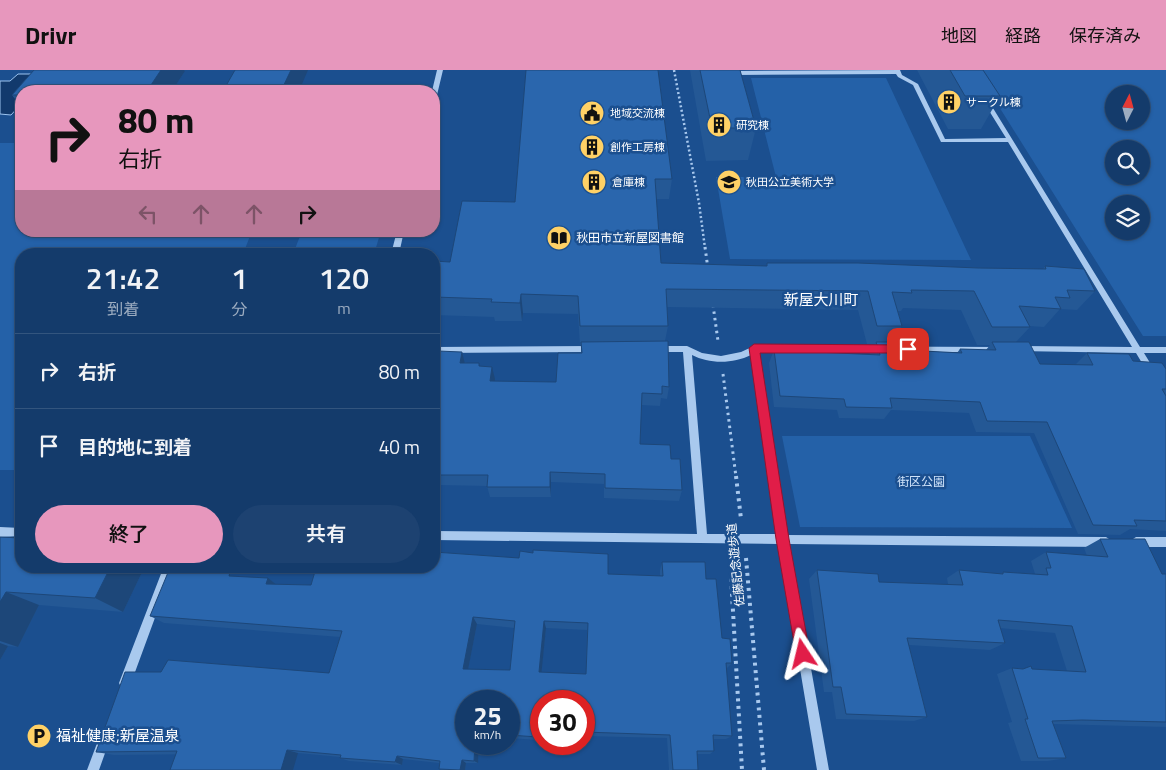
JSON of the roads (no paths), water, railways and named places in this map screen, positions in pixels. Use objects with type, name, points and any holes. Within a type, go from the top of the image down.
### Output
[{"type":"street","points":[[436,85],[440,70]]},
{"type":"street","points":[[736,73],[897,71],[900,76],[915,84],[943,140],[1010,140]]},
{"type":"street","points":[[981,93],[1156,380]]},
{"type":"street","points":[[754,348],[783,539],[823,770]]},
{"type":"street","points":[[648,349],[687,349],[701,356],[721,359],[743,355],[754,348],[1166,350]]},
{"type":"street","points":[[440,350],[599,349]]},
{"type":"street","points":[[687,349],[702,538]]},
{"type":"street","points":[[0,532],[15,532]]},
{"type":"street","points":[[440,536],[1166,542]]},
{"type":"street","points":[[121,695],[166,573]]},
{"type":"street","points":[[93,770],[107,732]]},
{"type":"place","name":"サークル棟","points":[[949,102]]},
{"type":"place","name":"地域交流棟","points":[[592,113]]},
{"type":"place","name":"研究棟","points":[[719,125]]},
{"type":"place","name":"創作工房棟","points":[[592,147]]},
{"type":"place","name":"倉庫棟","points":[[594,182]]},
{"type":"place","name":"秋田公立美術大学","points":[[729,182]]},
{"type":"place","name":"秋田市立新屋図書館","points":[[559,238]]},
{"type":"place","name":"福祉健康;新屋温泉","points":[[39,736]]},
{"type":"district","name":"新屋大川町","points":[[821,300]]},
{"type":"park label","name":"街区公園","points":[[921,482]]}]
